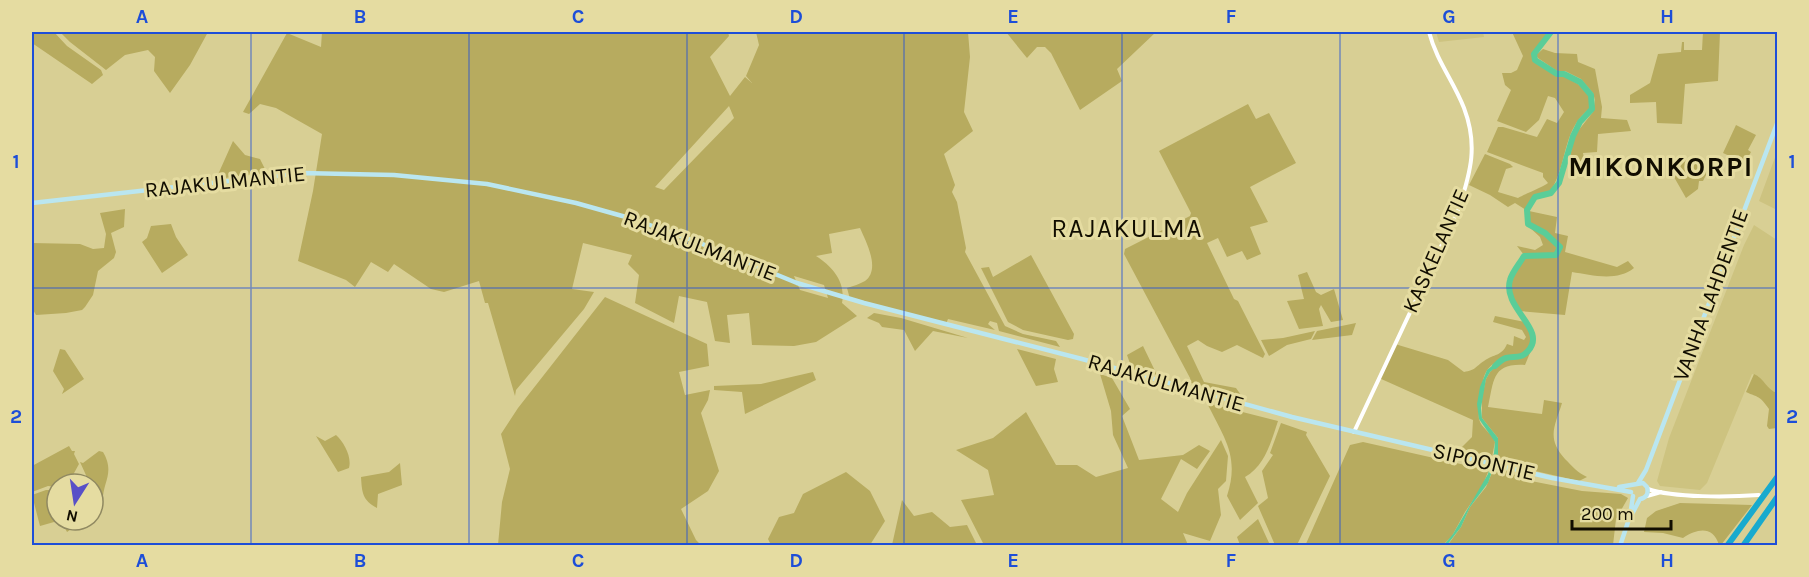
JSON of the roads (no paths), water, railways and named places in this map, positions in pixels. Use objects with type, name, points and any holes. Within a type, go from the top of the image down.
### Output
[{"type":"highway","points":[[1727,546],[1778,476]]},
{"type":"highway","points":[[1743,546],[1777,495]]},
{"type":"main road","name":"VANHA LAHDENTIE","points":[[1632,494],[1646,470],[1743,207],[1778,121]]},
{"type":"main road","name":"RAJAKULMANTIE","points":[[32,203],[301,173],[394,175],[487,184],[576,203],[633,219],[700,243],[797,283],[844,298],[1082,359],[1282,415],[1354,432]]},
{"type":"main road","name":"SIPOONTIE","points":[[1354,432],[1552,478],[1616,488],[1640,500]]},
{"type":"main road","name":"VANHA LAHDENTIE","points":[[1646,470],[1647,496]]},
{"type":"main road","name":"SIPOONTIE","points":[[1616,488],[1636,484]]},
{"type":"main road","points":[[1636,484],[1647,487]]},
{"type":"main road","points":[[1620,546],[1630,516],[1632,494]]},
{"type":"main road","points":[[1630,516],[1640,500],[1647,496]]},
{"type":"street","name":"KASKELANTIE","points":[[1354,432],[1459,208],[1471,171],[1472,141],[1463,108],[1434,52],[1429,32]]},
{"type":"street","points":[[1647,487],[1662,492],[1722,496],[1759,495]]},
{"type":"street","points":[[1647,496],[1662,492]]},
{"type":"street","points":[[1767,494],[1777,495]]},
{"type":"waterway","points":[[1495,366],[1505,359],[1523,355],[1533,343],[1529,327],[1512,300],[1509,290],[1510,280],[1524,256],[1556,255],[1560,247],[1545,233],[1528,224],[1527,210],[1535,197],[1551,193],[1559,183],[1573,136],[1580,122],[1592,109],[1591,95],[1580,82],[1564,74],[1557,74],[1535,60],[1534,54],[1551,32]]},
{"type":"railway","points":[[1774,546],[1778,540]]},
{"type":"district","name":"MIKONKORPI","points":[[1661,166]]},
{"type":"district","name":"RAJAKULMA","points":[[1127,228]]}]
